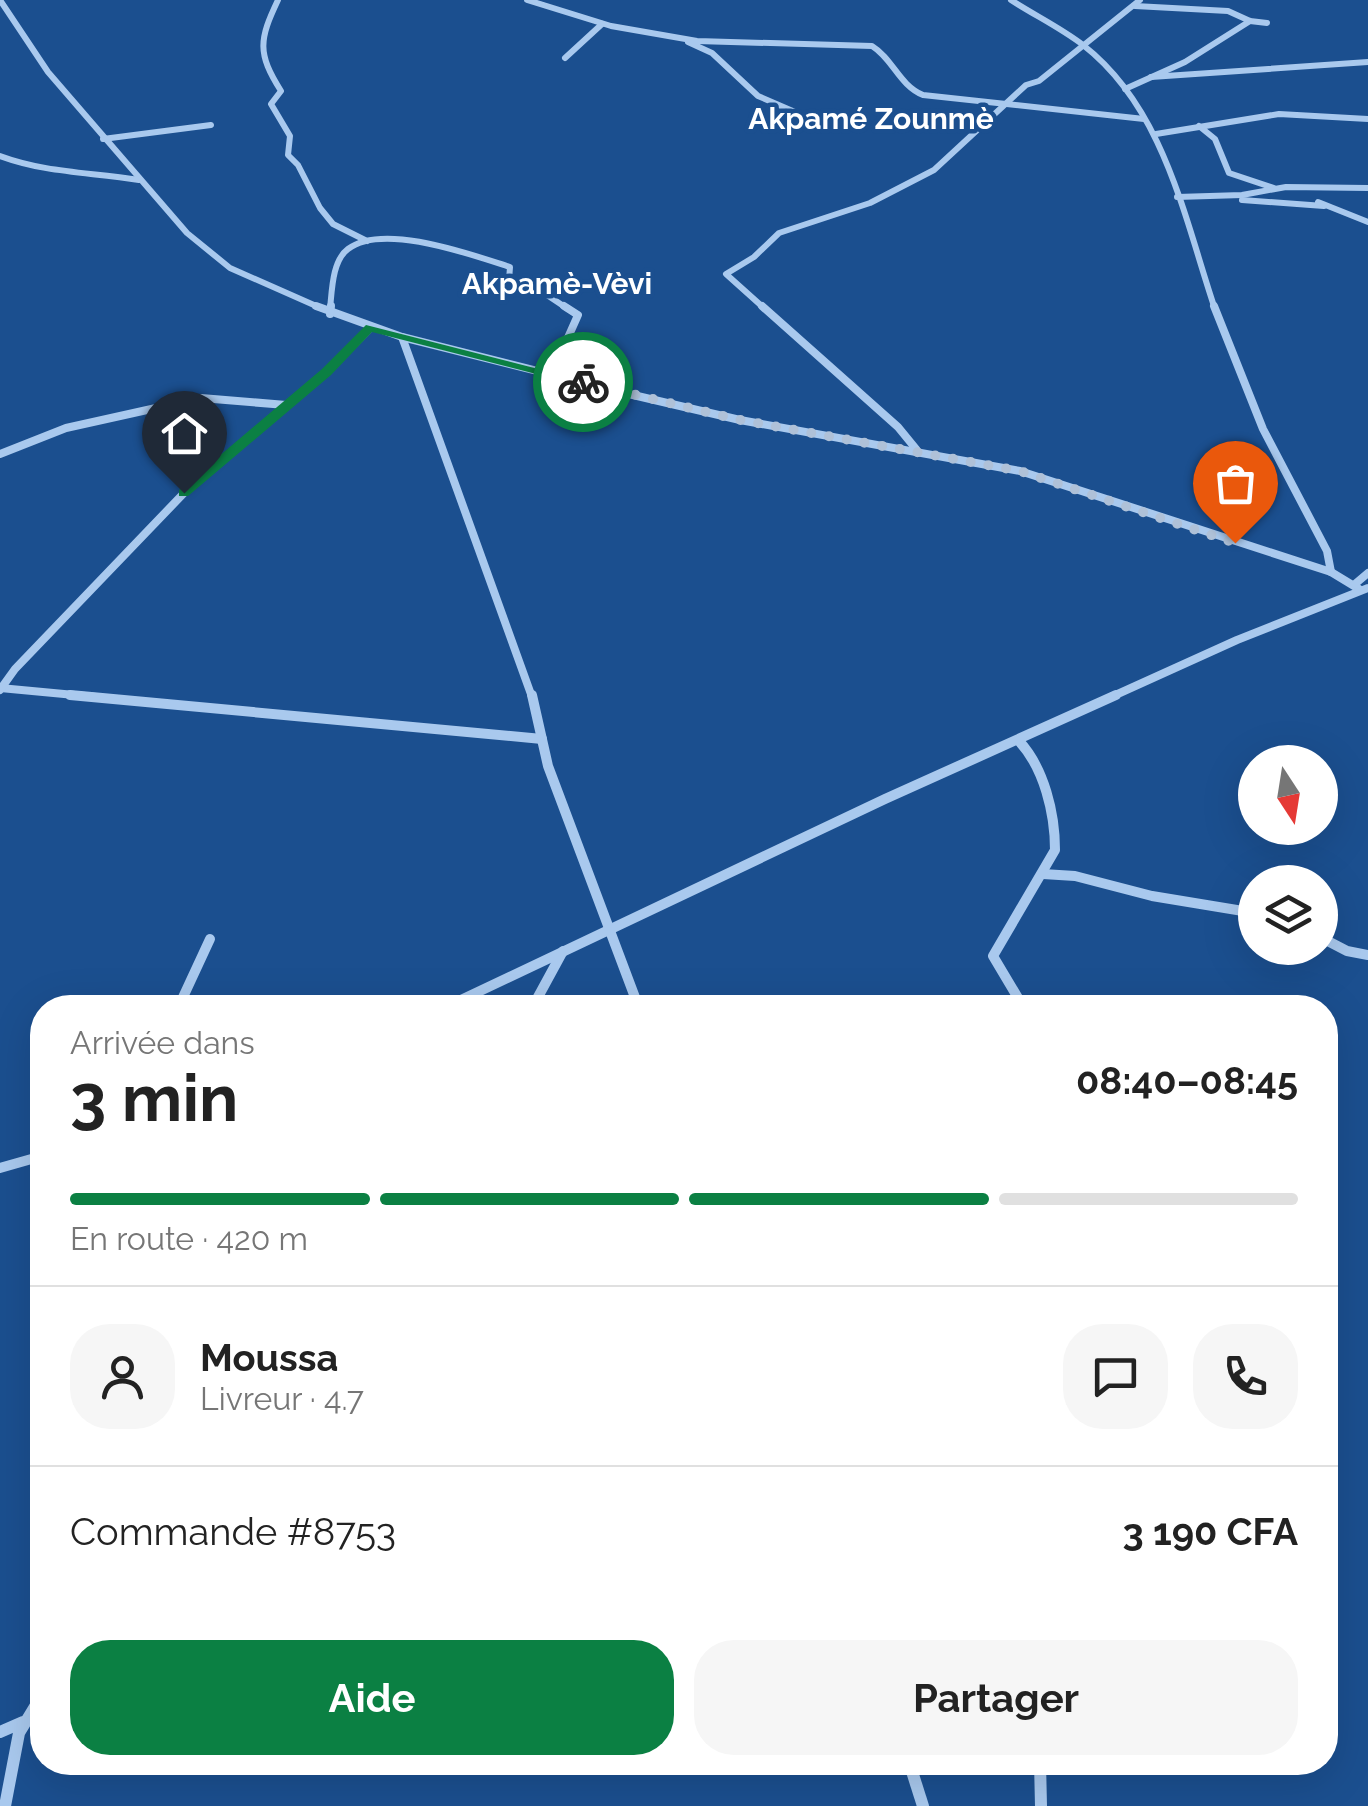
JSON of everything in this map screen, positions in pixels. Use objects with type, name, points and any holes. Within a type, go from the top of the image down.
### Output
[{"type":"street","points":[[0,0],[48,72],[187,233],[230,268],[330,314],[402,337],[740,420],[1020,471],[1331,572],[1360,587]]},
{"type":"street","points":[[278,0],[258,49],[280,91],[272,104],[290,136],[288,155],[333,224],[368,241],[446,247],[510,267],[509,280],[538,289],[578,315],[562,350],[545,373]]},
{"type":"street","points":[[527,0],[602,24],[672,37],[740,44],[872,46],[881,50],[903,84],[915,92],[1144,119]]},
{"type":"street","points":[[1010,0],[1084,46],[1125,89],[1156,134],[1217,316],[1263,429],[1328,552],[1331,572]]},
{"type":"street","points":[[917,450],[898,427],[726,274],[754,257],[779,233],[905,188],[934,170],[1010,104],[1026,85],[1038,81],[1137,3],[1231,11],[1268,23]]},
{"type":"street","points":[[1125,89],[1185,62],[1250,20]]},
{"type":"street","points":[[565,58],[602,24]]},
{"type":"street","points":[[672,37],[712,53],[758,96],[795,112]]},
{"type":"street","points":[[1151,77],[1368,62]]},
{"type":"street","points":[[1156,134],[1279,114],[1368,119]]},
{"type":"street","points":[[104,139],[211,125]]},
{"type":"street","points":[[1199,126],[1215,139],[1229,174],[1275,188]]},
{"type":"street","points":[[0,156],[37,170],[84,171],[139,180]]},
{"type":"street","points":[[1211,197],[1275,188],[1368,188]]},
{"type":"street","points":[[1291,188],[1324,206],[1368,222]]},
{"type":"street","points":[[1177,197],[1324,206]]},
{"type":"street","points":[[330,314],[331,286],[344,252],[368,241]]},
{"type":"street","points":[[0,689],[15,668],[184,493],[327,372],[370,328]]},
{"type":"street","points":[[402,337],[492,592],[528,678],[548,766],[635,995]]},
{"type":"street","points":[[0,454],[66,428],[201,398],[287,405]]},
{"type":"street","points":[[471,995],[1236,640],[1331,606],[1360,587],[1368,572]]},
{"type":"street","points":[[0,689],[542,739]]},
{"type":"street","points":[[1016,995],[993,956],[1043,874],[1054,850],[1055,833],[1034,757],[1019,741]]},
{"type":"street","points":[[1043,874],[1081,875],[1166,899],[1238,907]]},
{"type":"street","points":[[184,995],[210,939]]},
{"type":"street","points":[[1338,946],[1368,955]]},
{"type":"street","points":[[539,995],[564,950]]},
{"type":"street","points":[[0,1168],[30,1159]]},
{"type":"street","points":[[5,1806],[22,1722],[30,1711]]},
{"type":"street","points":[[0,1732],[22,1722]]},
{"type":"street","points":[[913,1775],[923,1806]]},
{"type":"street","points":[[1040,1775],[1040,1806]]},
{"type":"way so far","points":[[583,382],[740,420],[957,456],[1020,471],[1235,543]]},
{"type":"district","name":"Akpamé Zounmè","points":[[871,119]]},
{"type":"district","name":"Akpamè-Vèvi","points":[[557,284]]},
{"type":"route","points":[[184,493],[218,460],[327,372],[370,328],[583,382]]}]
